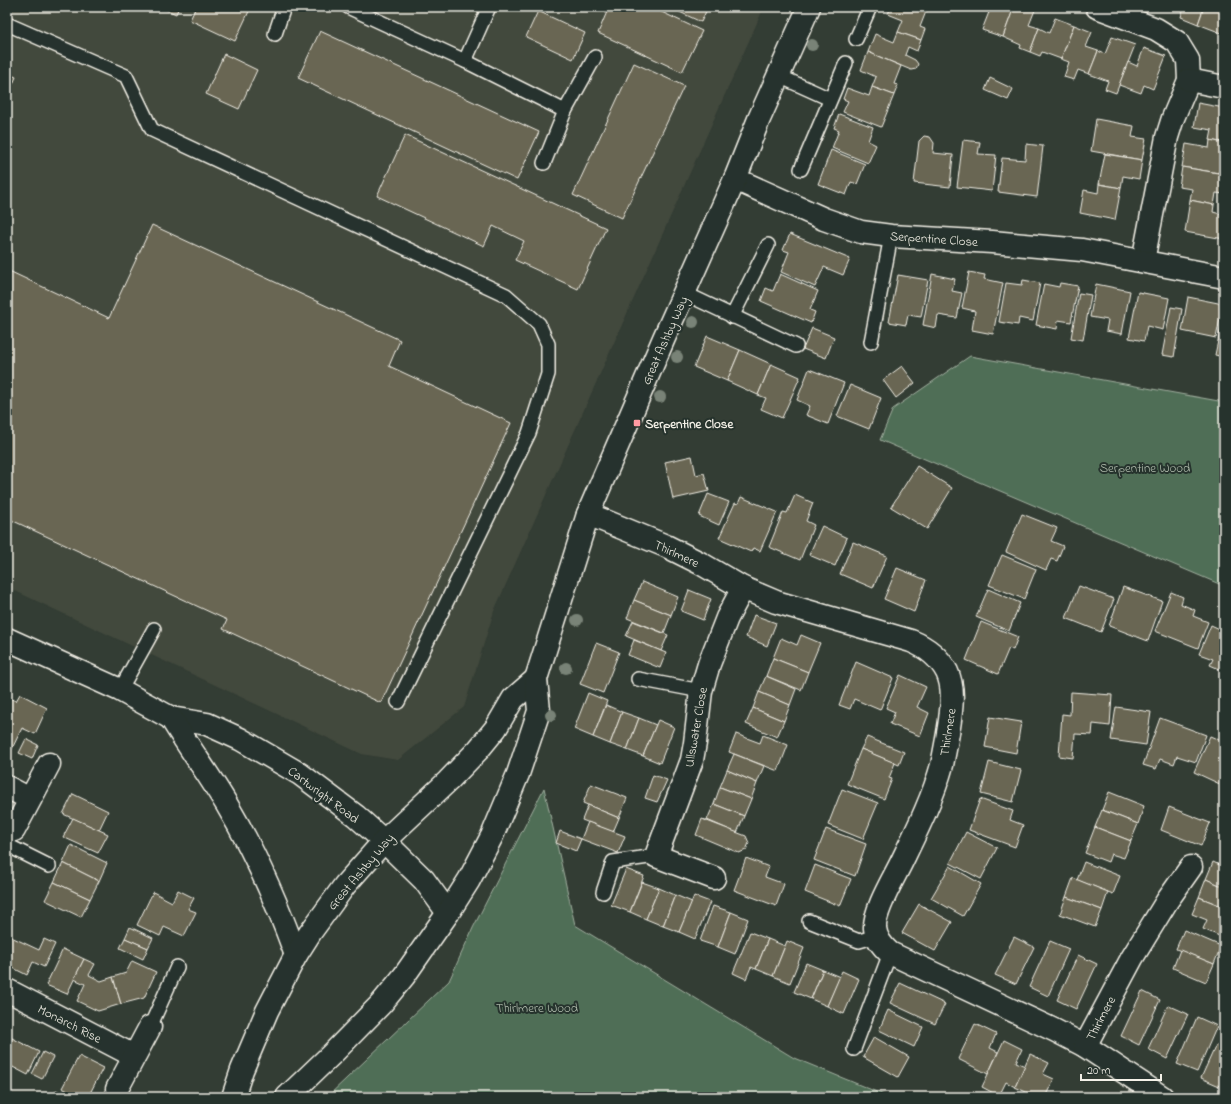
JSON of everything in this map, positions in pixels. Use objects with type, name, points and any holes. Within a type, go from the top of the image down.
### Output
[{"type":"street","name":"Great Ashby Way","points":[[287,1097],[381,1004],[416,959],[448,913],[469,880],[492,836],[518,774],[539,711],[536,679],[588,514],[809,7]]},
{"type":"street","points":[[1097,7],[1156,29],[1177,42],[1188,60],[1189,80],[1173,118],[1167,137],[1143,261]]},
{"type":"street","points":[[1189,80],[1224,87]]},
{"type":"street","name":"Serpentine Close","points":[[735,179],[824,219],[861,232],[891,236],[992,242],[1082,250],[1224,277]]},
{"type":"street","name":"Thirlmere","points":[[588,514],[679,553],[700,563],[743,588],[776,602],[911,641],[930,652],[938,659],[947,672],[952,697],[946,746],[941,767],[918,829],[880,907],[875,928],[880,943],[890,953],[1085,1046],[1162,1097]]},
{"type":"street","name":"Ullswater Close","points":[[656,856],[692,760],[701,691],[709,664],[727,618],[743,588]]},
{"type":"street","name":"Cartwright Road","points":[[7,638],[120,690],[171,718],[207,724],[240,739],[273,757],[327,793],[384,841],[424,880],[448,913]]},
{"type":"street","name":"Great Ashby Way","points":[[233,1097],[242,1070],[268,1011],[296,955],[310,933],[345,885],[384,841],[448,781],[478,750],[496,728],[513,700],[536,679]]},
{"type":"street","points":[[171,718],[189,748],[213,782],[239,827],[280,910],[296,955]]},
{"type":"street","points":[[14,830],[49,764]]},
{"type":"street","points":[[7,787],[30,799]]},
{"type":"street","points":[[656,856],[714,878]]},
{"type":"street","name":"Thirlmere","points":[[1085,1046],[1132,958],[1167,901],[1191,867]]},
{"type":"street","name":"Monarch Rise","points":[[7,990],[134,1056]]},
{"type":"street","points":[[116,1093],[150,1027]]},
{"type":"lane","points":[[275,34],[284,7]]},
{"type":"lane","points":[[348,7],[464,61],[565,111]]},
{"type":"lane","points":[[464,61],[489,7]]},
{"type":"lane","points":[[856,39],[870,7]]},
{"type":"lane","points":[[7,24],[126,76],[152,130],[506,295],[539,324],[548,344],[548,374],[529,433],[398,702]]},
{"type":"lane","points":[[544,163],[565,111],[595,57]]},
{"type":"lane","points":[[801,168],[846,62]]},
{"type":"lane","points":[[779,76],[830,99]]},
{"type":"lane","points":[[871,342],[891,236]]},
{"type":"lane","points":[[732,317],[768,245]]},
{"type":"lane","points":[[684,293],[796,346]]},
{"type":"lane","points":[[120,690],[154,629]]},
{"type":"lane","points":[[638,679],[701,691]]},
{"type":"lane","points":[[14,830],[7,845],[48,866]]},
{"type":"lane","points":[[603,892],[613,862],[656,856]]},
{"type":"lane","points":[[809,921],[859,941],[877,936]]},
{"type":"lane","points":[[854,1049],[890,953]]},
{"type":"lane","points":[[150,1027],[177,967]]},
{"type":"shaded area","points":[[7,7],[764,7],[494,611],[464,707],[398,760],[362,754],[7,587]]},
{"type":"green space","name":"Serpentine Wood","points":[[970,356],[1224,402],[1224,586],[880,440],[893,409]]},
{"type":"green space","name":"Thirlmere Wood","points":[[544,788],[575,925],[794,1058],[889,1097],[327,1097],[449,981],[473,928]]},
{"type":"building","points":[[160,7],[179,7],[176,14]]},
{"type":"building","points":[[196,7],[251,7],[235,41],[190,20]]},
{"type":"building","points":[[609,7],[651,7],[702,31],[682,72],[598,33]]},
{"type":"building","points":[[669,7],[708,7],[701,22]]},
{"type":"building","points":[[891,7],[924,7],[927,9],[920,27],[925,29],[921,40],[898,32],[903,20],[888,14]]},
{"type":"building","points":[[991,7],[1014,7],[1003,37],[982,30]]},
{"type":"building","points":[[1014,7],[1028,7],[1035,10],[1029,25],[1039,28],[1030,52],[1020,48],[1021,45],[1003,37]]},
{"type":"building","points":[[1184,7],[1204,7],[1198,24],[1181,17]]},
{"type":"building","points":[[1204,7],[1224,7],[1224,34],[1198,24]]},
{"type":"building","points":[[538,11],[585,33],[573,59],[526,37]]},
{"type":"building","points":[[1055,18],[1074,25],[1061,59],[1042,52],[1040,56],[1030,52],[1039,28],[1049,33]]},
{"type":"building","points":[[1074,25],[1092,32],[1086,47],[1098,51],[1089,74],[1078,70],[1074,80],[1064,77],[1069,62],[1061,59]]},
{"type":"building","points":[[320,31],[539,132],[517,180],[298,78]]},
{"type":"building","points":[[898,32],[921,40],[917,51],[908,47],[905,55],[915,60],[918,64],[916,69],[911,70],[868,52],[875,34],[894,42]]},
{"type":"building","points":[[1112,37],[1135,45],[1116,93],[1105,89],[1108,81],[1089,74],[1098,51],[1105,54]]},
{"type":"building","points":[[1144,48],[1166,56],[1153,89],[1144,85],[1141,93],[1119,85],[1128,62],[1137,66]]},
{"type":"building","points":[[868,52],[901,66],[894,84],[898,85],[894,95],[872,87],[876,77],[861,70]]},
{"type":"building","points":[[224,54],[257,70],[239,109],[206,94]]},
{"type":"building","points":[[634,63],[684,86],[622,218],[573,195]]},
{"type":"building","points":[[7,73],[16,77],[7,97]]},
{"type":"building","points":[[990,78],[1013,89],[1008,100],[985,90]]},
{"type":"building","points":[[872,87],[894,95],[881,127],[843,112],[848,101],[843,99],[847,88],[869,96]]},
{"type":"building","points":[[1198,103],[1224,108],[1224,143],[1210,140],[1212,130],[1194,127]]},
{"type":"building","points":[[839,114],[873,127],[868,141],[876,145],[868,163],[832,148],[839,130],[834,128]]},
{"type":"building","points":[[1096,119],[1134,126],[1132,137],[1146,139],[1142,160],[1091,151]]},
{"type":"building","points":[[405,135],[606,228],[578,289],[515,260],[524,241],[493,226],[484,246],[377,196]]},
{"type":"building","points":[[924,136],[930,137],[934,143],[933,153],[953,155],[950,187],[914,183],[919,141]]},
{"type":"building","points":[[963,140],[980,142],[978,154],[996,155],[992,191],[957,187]]},
{"type":"building","points":[[1210,140],[1224,143],[1224,154],[1222,153],[1219,173],[1182,167],[1186,144],[1209,148]]},
{"type":"building","points":[[1026,144],[1043,146],[1037,197],[998,192],[1002,158],[1025,160]]},
{"type":"building","points":[[831,150],[865,164],[857,184],[851,182],[846,195],[818,184]]},
{"type":"building","points":[[1105,154],[1142,160],[1139,179],[1123,176],[1121,188],[1099,184]]},
{"type":"building","points":[[1182,167],[1224,174],[1224,194],[1216,193],[1214,205],[1190,200],[1192,189],[1179,187]]},
{"type":"building","points":[[1099,184],[1121,188],[1115,220],[1080,213],[1084,190],[1098,193]]},
{"type":"building","points":[[1190,200],[1214,205],[1213,212],[1224,215],[1224,239],[1185,232]]},
{"type":"building","points":[[152,225],[400,340],[389,366],[511,423],[381,703],[223,629],[227,620],[7,518],[7,270],[109,318]]},
{"type":"building","points":[[790,234],[850,259],[843,275],[824,267],[815,287],[781,272],[789,252],[783,250]]},
{"type":"building","points":[[969,272],[985,275],[984,279],[1003,283],[993,334],[972,330],[975,311],[962,308]]},
{"type":"building","points":[[780,274],[818,291],[810,310],[815,312],[811,323],[761,301],[766,288],[773,291]]},
{"type":"building","points":[[932,274],[955,279],[952,291],[962,293],[957,318],[938,315],[936,328],[923,325]]},
{"type":"building","points":[[898,275],[928,280],[921,317],[908,315],[906,325],[889,322]]},
{"type":"building","points":[[1023,280],[1040,283],[1033,321],[1019,318],[1018,325],[999,322],[1006,283],[1022,285]]},
{"type":"building","points":[[1060,283],[1078,286],[1071,322],[1058,320],[1057,329],[1036,325],[1044,284],[1059,287]]},
{"type":"building","points":[[1096,284],[1130,291],[1122,334],[1106,331],[1108,320],[1090,317]]},
{"type":"building","points":[[1138,292],[1169,298],[1163,330],[1147,326],[1144,341],[1129,338]]},
{"type":"building","points":[[1079,293],[1091,295],[1083,340],[1071,338]]},
{"type":"building","points":[[1188,297],[1223,304],[1216,338],[1182,331]]},
{"type":"building","points":[[1171,307],[1182,309],[1174,357],[1162,355]]},
{"type":"building","points":[[1223,317],[1224,318],[1224,357],[1215,355]]},
{"type":"building","points":[[812,328],[834,337],[826,358],[803,349]]},
{"type":"building","points":[[707,336],[740,350],[727,381],[694,367]]},
{"type":"building","points":[[740,350],[771,364],[758,395],[727,381]]},
{"type":"building","points":[[771,364],[800,377],[782,418],[761,409],[766,398],[758,395]]},
{"type":"building","points":[[902,366],[915,383],[896,398],[883,380]]},
{"type":"building","points":[[809,369],[844,383],[828,424],[806,415],[810,406],[797,400]]},
{"type":"building","points":[[850,385],[881,398],[869,429],[837,416]]},
{"type":"building","points":[[692,456],[696,475],[704,473],[709,491],[673,499],[665,462]]},
{"type":"building","points":[[917,466],[952,488],[927,529],[891,507]]},
{"type":"building","points":[[708,494],[729,502],[719,525],[699,516]]},
{"type":"building","points":[[795,495],[813,503],[806,521],[814,525],[800,560],[769,547],[783,512],[787,513]]},
{"type":"building","points":[[741,497],[777,512],[760,551],[753,548],[751,552],[719,538],[735,503],[738,504]]},
{"type":"building","points":[[1022,514],[1057,528],[1051,541],[1063,546],[1057,561],[1051,559],[1046,570],[1006,552]]},
{"type":"building","points":[[822,526],[847,538],[835,566],[809,555]]},
{"type":"building","points":[[853,542],[887,556],[873,588],[840,574]]},
{"type":"building","points":[[1002,555],[1036,569],[1024,599],[989,585]]},
{"type":"building","points":[[897,568],[926,580],[914,612],[884,599]]},
{"type":"building","points":[[642,582],[678,597],[671,615],[634,600]]},
{"type":"building","points":[[1079,586],[1114,599],[1101,632],[1066,618]]},
{"type":"building","points":[[1123,587],[1162,601],[1148,641],[1109,626]]},
{"type":"building","points":[[988,589],[1020,603],[1009,631],[976,617]]},
{"type":"building","points":[[689,590],[711,599],[703,620],[681,611]]},
{"type":"building","points":[[1171,592],[1183,597],[1181,604],[1195,610],[1193,616],[1208,622],[1198,648],[1155,631]]},
{"type":"building","points":[[634,600],[671,615],[664,633],[627,618]]},
{"type":"building","points":[[754,615],[776,623],[767,646],[746,637]]},
{"type":"building","points":[[633,621],[668,635],[661,651],[626,636]]},
{"type":"building","points":[[981,622],[1018,637],[1013,650],[1009,648],[998,674],[966,660]]},
{"type":"building","points":[[1211,625],[1224,631],[1224,671],[1210,665],[1213,659],[1199,654]]},
{"type":"building","points":[[801,635],[820,643],[808,672],[773,658],[781,638],[797,645]]},
{"type":"building","points":[[634,640],[666,653],[660,668],[628,655]]},
{"type":"building","points":[[596,643],[619,652],[603,693],[580,684]]},
{"type":"building","points":[[773,658],[808,672],[801,690],[766,676]]},
{"type":"building","points":[[856,662],[893,678],[880,710],[854,699],[850,709],[839,705]]},
{"type":"building","points":[[900,675],[926,687],[917,707],[929,713],[920,736],[890,724],[895,712],[886,708]]},
{"type":"building","points":[[766,676],[796,689],[790,705],[759,692]]},
{"type":"building","points":[[759,692],[790,705],[784,721],[753,708]]},
{"type":"building","points":[[1071,692],[1112,695],[1110,726],[1093,724],[1092,735],[1075,734],[1073,758],[1059,756],[1062,714],[1070,715]]},
{"type":"building","points":[[588,693],[607,701],[593,737],[574,729]]},
{"type":"building","points":[[20,694],[47,708],[35,734],[22,728],[7,759],[7,697],[16,701]]},
{"type":"building","points":[[606,705],[622,712],[610,744],[593,737]]},
{"type":"building","points":[[1116,707],[1151,712],[1146,745],[1111,740]]},
{"type":"building","points":[[753,708],[784,721],[777,737],[746,724]]},
{"type":"building","points":[[622,712],[639,718],[627,750],[610,744]]},
{"type":"building","points":[[990,717],[1021,722],[1016,753],[985,747]]},
{"type":"building","points":[[639,718],[656,725],[643,756],[627,750]]},
{"type":"building","points":[[1160,718],[1206,735],[1196,762],[1177,756],[1174,764],[1160,759],[1156,769],[1143,765]]},
{"type":"building","points":[[658,720],[674,727],[660,763],[643,756]]},
{"type":"building","points":[[736,734],[760,743],[763,735],[788,745],[778,771],[729,752]]},
{"type":"building","points":[[1210,736],[1224,742],[1224,786],[1194,772]]},
{"type":"building","points":[[867,737],[904,752],[899,765],[861,749]]},
{"type":"building","points":[[26,739],[38,745],[32,759],[19,753]]},
{"type":"building","points":[[861,749],[895,763],[889,778],[892,779],[884,799],[847,784]]},
{"type":"building","points":[[734,754],[764,766],[757,783],[727,770]]},
{"type":"building","points":[[989,762],[1021,770],[1013,802],[981,794]]},
{"type":"building","points":[[727,770],[757,783],[751,799],[720,787]]},
{"type":"building","points":[[653,775],[667,780],[657,802],[645,798]]},
{"type":"building","points":[[591,784],[627,798],[619,818],[583,803]]},
{"type":"building","points":[[720,787],[751,799],[744,816],[714,804]]},
{"type":"building","points":[[842,789],[878,803],[863,839],[828,825]]},
{"type":"building","points":[[1109,792],[1144,806],[1138,824],[1102,810]]},
{"type":"building","points":[[73,794],[108,811],[99,830],[63,814]]},
{"type":"building","points":[[980,799],[1013,811],[1010,820],[1023,825],[1015,847],[969,830]]},
{"type":"building","points":[[714,804],[744,816],[737,833],[707,820]]},
{"type":"building","points":[[588,805],[619,818],[613,832],[582,820]]},
{"type":"building","points":[[1169,807],[1210,823],[1201,846],[1161,830]]},
{"type":"building","points":[[1102,810],[1138,824],[1131,841],[1095,827]]},
{"type":"building","points":[[73,818],[108,834],[98,853],[63,837]]},
{"type":"building","points":[[702,819],[746,836],[749,843],[746,850],[739,853],[696,835]]},
{"type":"building","points":[[588,822],[625,836],[618,853],[581,839]]},
{"type":"building","points":[[1095,827],[1131,841],[1124,858],[1111,854],[1108,862],[1085,853]]},
{"type":"building","points":[[826,829],[866,844],[855,876],[814,860]]},
{"type":"building","points":[[560,831],[581,839],[576,851],[556,843]]},
{"type":"building","points":[[966,832],[997,848],[981,879],[950,863]]},
{"type":"building","points":[[71,845],[107,863],[99,881],[63,863]]},
{"type":"building","points":[[746,858],[769,867],[765,877],[784,884],[776,906],[734,890]]},
{"type":"building","points":[[1084,862],[1120,876],[1113,894],[1077,880]]},
{"type":"building","points":[[1213,862],[1224,867],[1224,887],[1206,879]]},
{"type":"building","points":[[63,863],[99,881],[90,899],[54,882]]},
{"type":"building","points":[[815,865],[851,879],[840,906],[805,892]]},
{"type":"building","points":[[950,866],[981,884],[963,916],[931,898]]},
{"type":"building","points":[[626,869],[644,876],[630,912],[611,905]]},
{"type":"building","points":[[1073,878],[1108,892],[1102,910],[1066,897]]},
{"type":"building","points":[[1206,879],[1224,887],[1224,907],[1199,897]]},
{"type":"building","points":[[54,882],[90,899],[81,917],[45,900]]},
{"type":"building","points":[[642,882],[659,888],[646,919],[630,912]]},
{"type":"building","points":[[659,888],[675,895],[663,926],[646,919]]},
{"type":"building","points":[[178,890],[194,898],[188,909],[196,912],[184,936],[164,927],[160,936],[137,925],[153,892],[172,902]]},
{"type":"building","points":[[675,895],[692,902],[679,932],[663,926]]},
{"type":"building","points":[[694,896],[710,902],[695,939],[679,932]]},
{"type":"building","points":[[1066,897],[1102,910],[1095,927],[1060,914]]},
{"type":"building","points":[[1199,897],[1224,907],[1224,938],[1203,929],[1207,920],[1192,914]]},
{"type":"building","points":[[919,904],[952,922],[935,951],[902,933]]},
{"type":"building","points":[[713,906],[731,912],[718,947],[700,941]]},
{"type":"building","points":[[731,912],[748,919],[735,954],[718,947]]},
{"type":"building","points":[[130,927],[153,938],[148,948],[125,938]]},
{"type":"building","points":[[1184,930],[1221,946],[1214,964],[1176,949]]},
{"type":"building","points":[[750,932],[768,939],[756,969],[751,967],[746,979],[733,973]]},
{"type":"building","points":[[7,935],[39,950],[44,939],[55,944],[44,967],[33,962],[27,975],[7,965]]},
{"type":"building","points":[[1014,937],[1034,947],[1016,984],[995,975]]},
{"type":"building","points":[[125,938],[148,948],[143,959],[120,948]]},
{"type":"building","points":[[768,939],[785,946],[773,976],[756,969]]},
{"type":"building","points":[[787,941],[804,948],[790,983],[773,976]]},
{"type":"building","points":[[1050,941],[1069,949],[1048,996],[1029,987]]},
{"type":"building","points":[[63,949],[84,959],[67,994],[46,985]]},
{"type":"building","points":[[1180,950],[1214,964],[1206,982],[1173,968]]},
{"type":"building","points":[[1078,955],[1097,964],[1076,1009],[1057,1000]]},
{"type":"building","points":[[84,959],[95,964],[89,975],[101,981],[113,977],[121,1004],[98,1011],[77,1001],[85,984],[74,979]]},
{"type":"building","points":[[132,961],[156,972],[144,998],[121,1004],[113,977],[126,973]]},
{"type":"building","points":[[806,963],[823,970],[811,999],[794,992]]},
{"type":"building","points":[[823,970],[840,977],[827,1006],[811,999]]},
{"type":"building","points":[[842,971],[859,979],[844,1014],[827,1006]]},
{"type":"building","points":[[900,983],[945,1004],[935,1024],[890,1003]]},
{"type":"building","points":[[1142,991],[1160,1000],[1139,1045],[1121,1036]]},
{"type":"building","points":[[1168,1005],[1188,1014],[1167,1059],[1148,1049]]},
{"type":"building","points":[[888,1010],[923,1027],[914,1047],[879,1030]]},
{"type":"building","points":[[1197,1017],[1217,1026],[1197,1072],[1177,1064]]},
{"type":"building","points":[[975,1024],[996,1034],[990,1048],[998,1052],[988,1074],[958,1059]]},
{"type":"building","points":[[10,1037],[39,1052],[28,1075],[7,1064],[7,1042]]},
{"type":"building","points":[[874,1037],[909,1057],[898,1077],[863,1057]]},
{"type":"building","points":[[1004,1040],[1022,1049],[1016,1062],[1025,1066],[1015,1087],[1006,1082],[999,1096],[982,1087]]},
{"type":"building","points":[[1216,1045],[1224,1049],[1224,1088],[1201,1078]]},
{"type":"building","points":[[43,1052],[53,1057],[42,1079],[32,1074]]},
{"type":"building","points":[[1030,1054],[1049,1063],[1043,1074],[1054,1079],[1045,1097],[1037,1097],[1015,1087]]},
{"type":"building","points":[[79,1056],[103,1068],[88,1097],[80,1097],[62,1088]]},
{"type":"building","points":[[56,1090],[70,1097],[53,1097]]},
{"type":"place","name":"Serpentine Close","points":[[637,423]]}]
